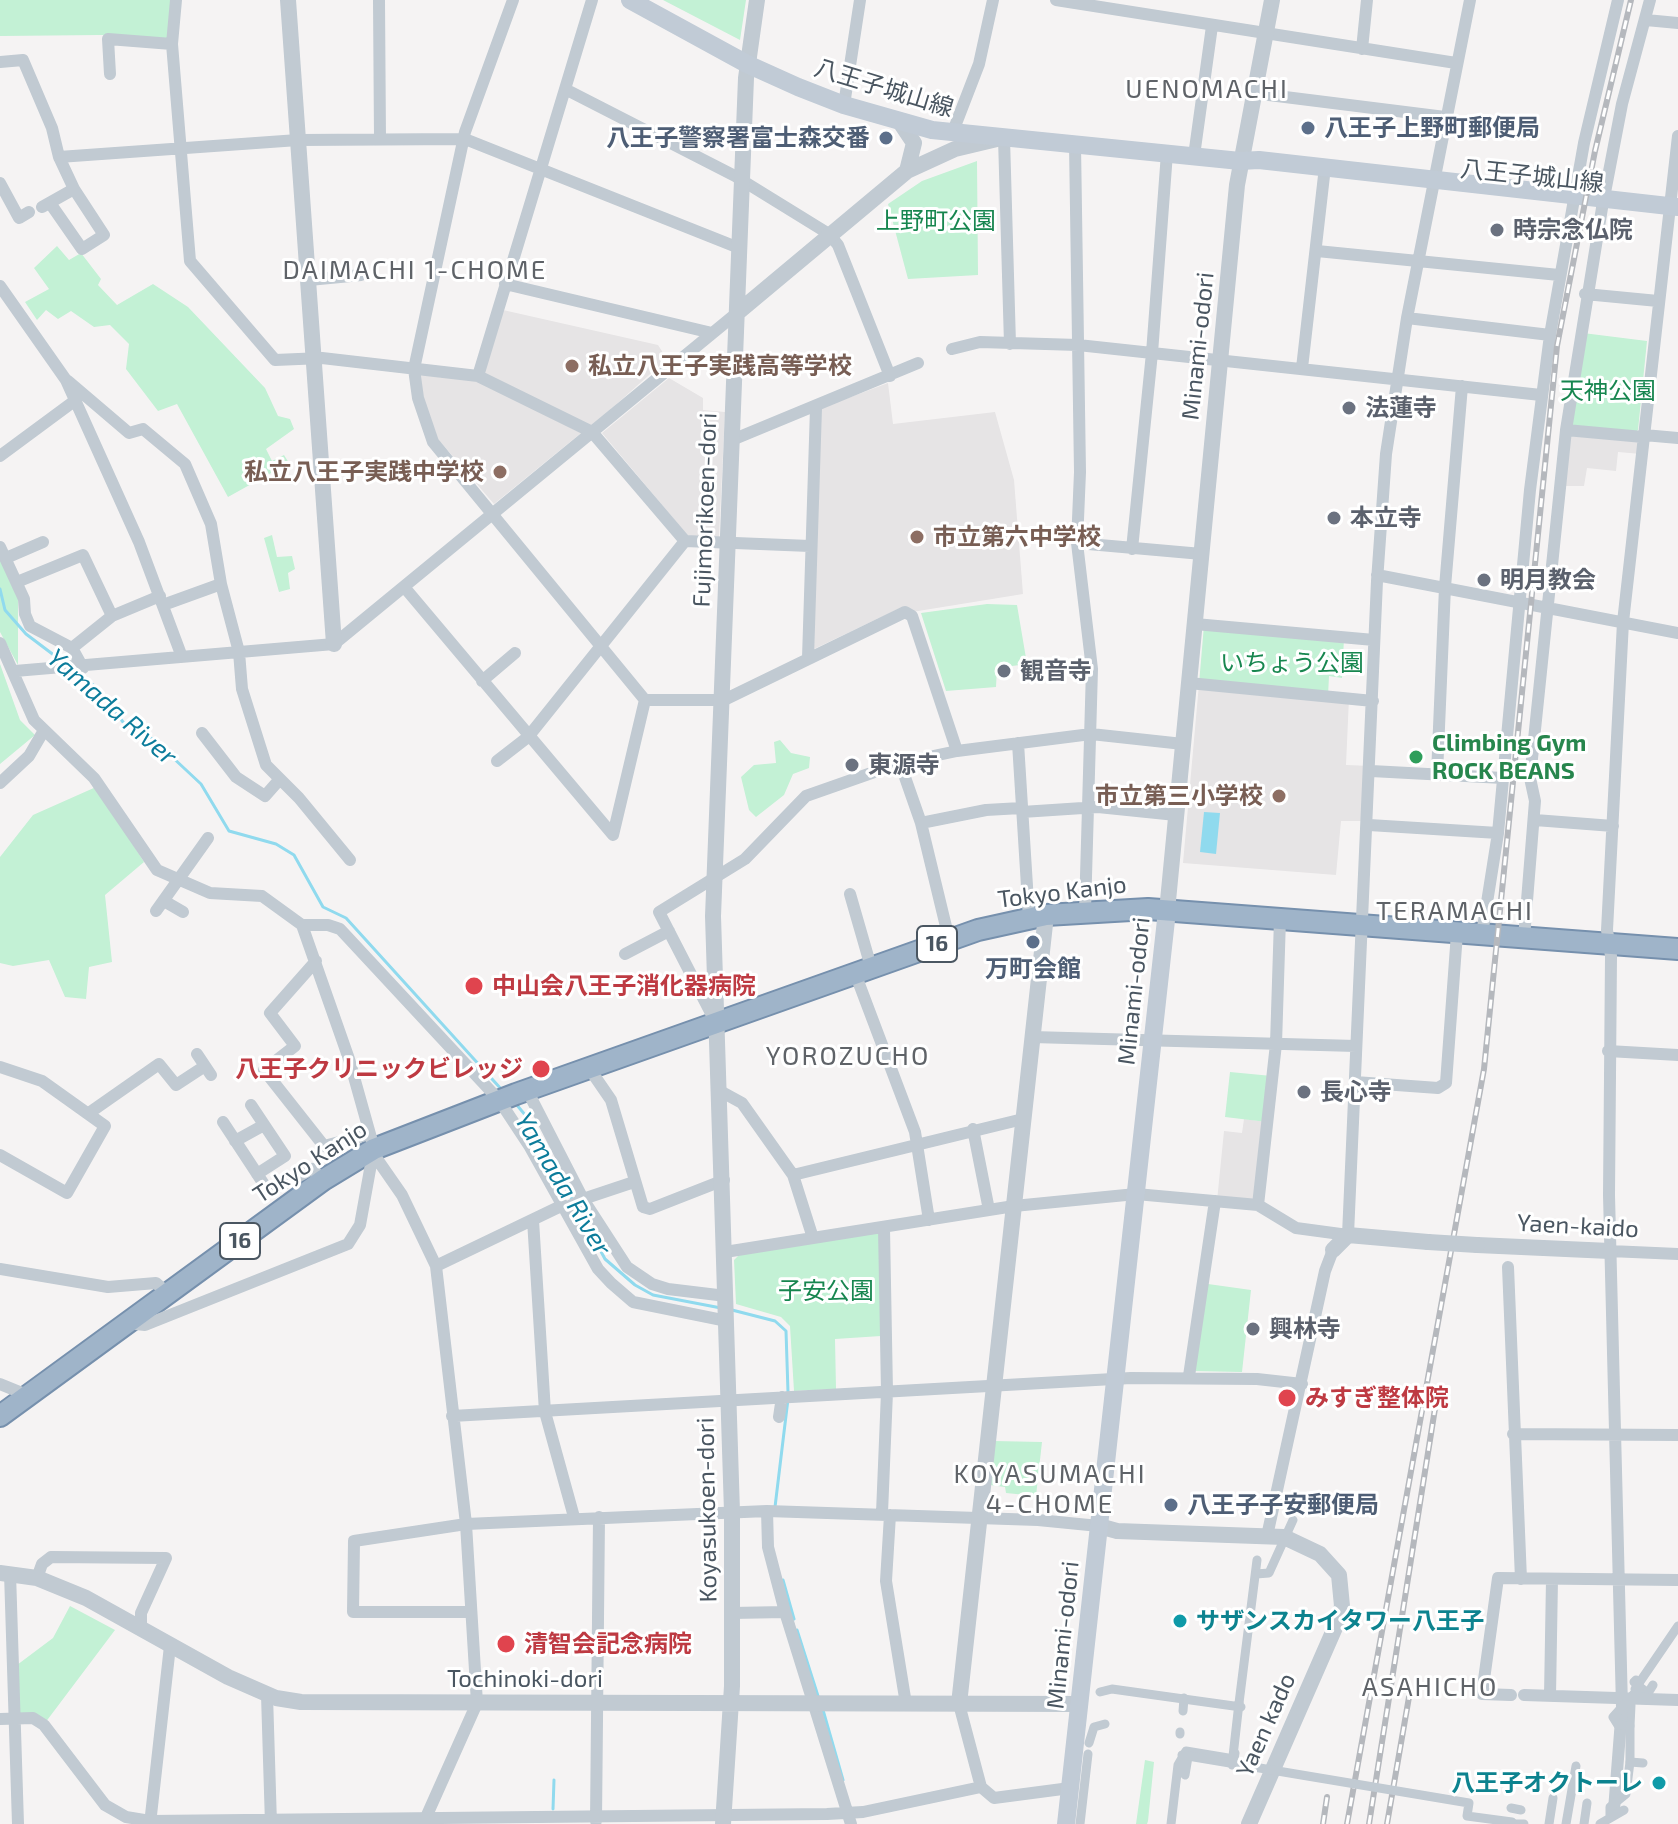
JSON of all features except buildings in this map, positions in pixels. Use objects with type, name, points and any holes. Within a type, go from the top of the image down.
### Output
[{"type":"highway","name":"Tokyo Kanjo","points":[[0,1416],[372,1142],[512,1096],[949,939],[1037,916],[1085,911],[1167,911],[1678,949]]},
{"type":"main road","name":"八王子城山線","points":[[630,0],[747,64],[844,105],[952,134],[1167,153],[1240,161],[1258,169],[1325,172],[1673,211]]},
{"type":"main road","name":"Minami-odori","points":[[1066,1824],[1167,911]]},
{"type":"street","points":[[176,0],[172,44],[190,261],[275,360],[314,358],[478,376],[592,432],[685,541],[810,546]]},
{"type":"street","points":[[288,0],[334,644]]},
{"type":"street","points":[[379,0],[380,139]]},
{"type":"street","points":[[513,0],[465,139],[414,369],[418,398],[433,442],[645,700]]},
{"type":"street","points":[[478,376],[592,0]]},
{"type":"street","name":"Fujimorikoen-dori","points":[[716,1023],[713,879],[747,64],[757,0]]},
{"type":"street","points":[[844,105],[860,0]]},
{"type":"street","points":[[936,156],[952,134],[979,64],[993,0]]},
{"type":"street","points":[[1056,0],[1456,63]]},
{"type":"street","name":"Minami-odori","points":[[1167,911],[1240,161],[1272,0]]},
{"type":"street","points":[[1362,49],[1367,0]]},
{"type":"street","points":[[1267,1536],[1325,1271],[1333,1250],[1348,1235],[1361,925],[1369,825],[1377,575],[1386,454],[1407,318],[1470,0]]},
{"type":"street","points":[[1482,934],[1498,833],[1541,395],[1573,200],[1618,0]]},
{"type":"street","points":[[1524,938],[1535,820],[1530,778],[1566,430],[1585,294],[1622,104],[1650,0]]},
{"type":"street","points":[[1646,20],[1678,23]]},
{"type":"street","points":[[1194,156],[1212,26]]},
{"type":"street","points":[[110,74],[108,39],[172,44]]},
{"type":"street","points":[[0,62],[23,60],[52,128],[59,157],[74,189],[104,235],[82,249],[40,207]]},
{"type":"street","points":[[565,89],[742,180],[829,234],[838,245],[890,376]]},
{"type":"street","points":[[1253,93],[1445,117]]},
{"type":"street","points":[[900,122],[914,143],[907,171]]},
{"type":"street","points":[[1624,1762],[1638,1690],[1618,1580],[1610,1251],[1608,1051],[1611,944],[1607,930],[1623,622],[1658,301],[1673,211],[1678,136]]},
{"type":"street","points":[[15,671],[83,668],[334,644],[907,171],[936,156],[1004,138],[1010,344]]},
{"type":"street","points":[[59,157],[298,140],[465,139],[739,248]]},
{"type":"street","points":[[1075,144],[1080,472],[1077,543],[1092,669],[1085,911]]},
{"type":"street","points":[[1132,549],[1152,353],[1167,153]]},
{"type":"street","points":[[1302,368],[1325,172]]},
{"type":"street","points":[[0,183],[19,218],[74,189]]},
{"type":"street","points":[[1317,251],[1559,275]]},
{"type":"street","points":[[309,280],[361,275]]},
{"type":"street","points":[[505,284],[712,333]]},
{"type":"street","points":[[0,286],[65,378],[129,433],[143,429],[185,464],[211,524],[221,584],[239,652],[242,689],[266,765],[350,860]]},
{"type":"street","points":[[1585,294],[1658,301]]},
{"type":"street","points":[[1407,318],[1550,335]]},
{"type":"street","points":[[952,349],[980,342],[1078,345],[1221,358],[1541,395]]},
{"type":"street","points":[[732,440],[816,408],[918,363]]},
{"type":"street","points":[[65,378],[73,402],[139,542],[182,657]]},
{"type":"street","points":[[1437,774],[1445,587],[1462,386]]},
{"type":"street","points":[[0,456],[73,402]]},
{"type":"street","points":[[808,658],[816,408]]},
{"type":"street","points":[[1566,430],[1678,438]]},
{"type":"street","points":[[497,761],[528,737],[685,541]]},
{"type":"street","points":[[43,542],[3,552],[17,582],[30,626],[72,648],[83,668]]},
{"type":"street","points":[[1077,543],[1202,554]]},
{"type":"street","points":[[17,582],[83,555],[112,616]]},
{"type":"street","points":[[1377,575],[1678,633]]},
{"type":"street","points":[[72,648],[112,616],[221,584]]},
{"type":"street","points":[[405,588],[613,835],[645,700]]},
{"type":"street","points":[[645,700],[721,701],[905,612],[912,616],[957,751]]},
{"type":"street","points":[[1195,624],[1374,640]]},
{"type":"street","points":[[0,643],[15,671],[29,713],[43,732],[94,778],[144,856],[157,870],[176,882],[210,893],[262,896],[302,925],[377,1159],[402,1195],[436,1266],[466,1524],[469,1612],[477,1703],[424,1821]]},
{"type":"street","points":[[482,681],[515,653]]},
{"type":"street","points":[[1189,683],[1373,701]]},
{"type":"street","points":[[0,783],[29,756],[43,732]]},
{"type":"street","points":[[202,733],[236,777],[265,796],[280,779]]},
{"type":"street","points":[[716,1023],[659,912],[745,859],[806,796],[900,763],[957,751],[1091,734],[1183,744]]},
{"type":"street","points":[[1018,743],[1021,810],[1037,916],[1032,1037],[959,1704],[981,1787],[994,1798],[1070,1788]]},
{"type":"street","points":[[900,763],[921,823],[949,939]]},
{"type":"street","points":[[1371,771],[1503,778]]},
{"type":"street","points":[[921,823],[986,810],[1090,807],[1176,815]]},
{"type":"street","points":[[1535,820],[1613,826]]},
{"type":"street","points":[[1369,825],[1498,833]]},
{"type":"street","points":[[183,912],[160,906],[208,838]]},
{"type":"street","points":[[850,894],[863,970],[917,1144],[929,1220]]},
{"type":"street","points":[[1258,1205],[1276,1044],[1280,919]]},
{"type":"street","points":[[302,925],[328,925],[340,929],[512,1096],[615,1254],[637,1275],[726,1309]]},
{"type":"street","points":[[625,954],[669,931]]},
{"type":"street","points":[[1355,1082],[1438,1088],[1446,1083],[1457,933]]},
{"type":"street","points":[[316,961],[270,1013],[295,1046],[264,1070],[324,1146],[372,1142]]},
{"type":"street","name":"Koyasukoen-dori","points":[[716,1023],[724,1180],[732,1512],[732,1703],[723,1820]]},
{"type":"street","points":[[1032,1037],[1356,1046]]},
{"type":"street","points":[[1608,1051],[1678,1055]]},
{"type":"street","points":[[89,1113],[159,1064],[176,1085],[208,1071],[197,1054]]},
{"type":"street","points":[[0,1067],[42,1081],[105,1126],[67,1193],[0,1155]]},
{"type":"street","points":[[589,1068],[611,1100],[643,1207],[650,1209],[724,1180]]},
{"type":"street","points":[[720,1091],[742,1103],[793,1175],[813,1238]]},
{"type":"street","points":[[512,1096],[530,1147],[598,1269],[633,1302],[726,1309]]},
{"type":"street","points":[[251,1105],[285,1156],[257,1174]]},
{"type":"street","points":[[793,1175],[1023,1119]]},
{"type":"street","points":[[223,1122],[269,1192],[312,1169],[323,1180]]},
{"type":"street","points":[[235,1141],[264,1125]]},
{"type":"street","points":[[973,1129],[989,1210]]},
{"type":"street","points":[[127,1323],[145,1325],[348,1244],[360,1225],[372,1142]]},
{"type":"street","points":[[436,1266],[533,1220],[634,1182]]},
{"type":"street","points":[[725,1252],[1014,1206],[1136,1194],[1258,1205],[1296,1228],[1348,1235]]},
{"type":"street","points":[[1189,1376],[1215,1201]]},
{"type":"street","points":[[533,1220],[545,1412],[574,1517]]},
{"type":"street","points":[[884,1228],[886,1581],[906,1704]]},
{"type":"street","name":"Yaen-kaido","points":[[1348,1235],[1477,1245],[1678,1254]]},
{"type":"street","points":[[1508,1267],[1521,1579]]},
{"type":"street","points":[[0,1269],[108,1287],[156,1283],[167,1293]]},
{"type":"street","points":[[452,1416],[1189,1376],[1302,1384]]},
{"type":"street","points":[[0,1384],[27,1395]]},
{"type":"street","points":[[779,1417],[786,1397]]},
{"type":"street","points":[[1513,1434],[1678,1435]]},
{"type":"street","points":[[469,1612],[353,1612],[354,1541],[466,1524],[574,1517],[772,1511],[980,1518],[1099,1526]]},
{"type":"street","points":[[772,1511],[768,1547],[785,1612],[852,1816]]},
{"type":"street","points":[[596,1820],[599,1517]]},
{"type":"street","points":[[1256,1574],[1269,1573],[1293,1520]]},
{"type":"street","name":"Yaen kado","points":[[1099,1526],[1117,1531],[1284,1537],[1309,1547],[1335,1567],[1342,1587],[1342,1606],[1249,1824]]},
{"type":"street","points":[[37,1578],[42,1564],[51,1557],[166,1558],[141,1613],[141,1629]]},
{"type":"street","points":[[1232,1762],[1243,1703],[1257,1560]]},
{"type":"street","points":[[5,1573],[7,1719],[18,1824]]},
{"type":"street","name":"Tochinoki-dori","points":[[5,1573],[37,1578],[86,1598],[170,1646],[267,1695],[312,1703],[1080,1704]]},
{"type":"street","points":[[1678,1580],[1498,1578],[1482,1694],[1550,1696],[1638,1690],[1678,1700]]},
{"type":"street","points":[[1550,1696],[1552,1579]]},
{"type":"street","points":[[732,1613],[785,1612]]},
{"type":"street","points":[[1600,1824],[1615,1818],[1631,1705],[1678,1626]]},
{"type":"street","points":[[150,1822],[170,1646]]},
{"type":"street","points":[[1100,1692],[1112,1689],[1241,1704],[1232,1762]]},
{"type":"street","points":[[1630,1726],[1618,1725],[1613,1717],[1638,1690]]},
{"type":"street","points":[[267,1695],[271,1823]]},
{"type":"street","points":[[1186,1698],[1243,1703]]},
{"type":"street","points":[[1183,1711],[1186,1698]]},
{"type":"street","points":[[7,1719],[33,1718],[44,1725],[105,1805],[126,1817],[150,1822],[826,1819],[981,1787]]},
{"type":"street","points":[[1080,1824],[1094,1733]]},
{"type":"street","points":[[1171,1824],[1178,1765],[1186,1751],[1232,1762],[1242,1755]]},
{"type":"street","points":[[1185,1775],[1185,1756],[1232,1762],[1469,1803],[1467,1816],[1524,1824]]},
{"type":"street","points":[[1624,1762],[1643,1763]]},
{"type":"street","points":[[1563,1822],[1576,1766]]},
{"type":"street","points":[[1546,1821],[1553,1798]]},
{"type":"street","points":[[1584,1824],[1587,1803]]},
{"type":"shaded area","name":"私立八王子実践高等学校","points":[[503,310],[658,345],[667,359],[592,426],[483,374]]},
{"type":"shaded area","name":"私立八王子実践中学校","points":[[420,375],[477,381],[581,433],[494,504],[438,439],[423,398]]},
{"type":"shaded area","points":[[669,378],[703,398],[703,410],[725,412],[719,537],[688,536],[602,433]]},
{"type":"shaded area","name":"市立第六中学校","points":[[888,383],[893,424],[995,412],[1014,480],[1023,594],[912,612],[902,607],[814,649],[819,409]]},
{"type":"shaded area","points":[[1566,430],[1643,437],[1641,454],[1618,452],[1616,471],[1587,468],[1584,486],[1560,486]]},
{"type":"shaded area","name":"市立第三小学校","points":[[1199,684],[1349,698],[1346,765],[1371,766],[1369,821],[1341,821],[1336,875],[1183,863]]},
{"type":"shaded area","points":[[1244,1119],[1267,1122],[1258,1205],[1217,1201],[1224,1131],[1242,1133]]},
{"type":"green space","points":[[0,0],[176,0],[172,44],[102,35],[0,36]]},
{"type":"green space","points":[[663,0],[746,0],[740,40]]},
{"type":"green space","name":"上野町公園","points":[[977,161],[978,275],[908,279],[888,204],[922,181]]},
{"type":"green space","points":[[57,246],[69,260],[81,253],[101,279],[98,285],[117,305],[153,284],[188,307],[265,388],[278,416],[290,419],[294,429],[266,449],[272,461],[284,455],[289,463],[228,497],[177,404],[158,411],[126,369],[129,344],[110,325],[94,327],[71,311],[58,319],[46,310],[37,320],[25,302],[49,289],[34,268]]},
{"type":"green space","name":"天神公園","points":[[1583,333],[1647,341],[1638,430],[1634,433],[1573,426],[1570,422]]},
{"type":"green space","points":[[272,535],[277,557],[292,556],[295,569],[288,573],[290,589],[279,592],[264,538]]},
{"type":"green space","points":[[0,559],[18,598],[18,665],[0,632]]},
{"type":"green space","points":[[987,604],[1017,605],[1027,664],[997,668],[996,687],[946,691],[921,613]]},
{"type":"green space","name":"いちょう公園","points":[[1204,625],[1344,638],[1342,678],[1329,676],[1328,696],[1199,684]]},
{"type":"green space","points":[[0,664],[20,720],[35,735],[0,764]]},
{"type":"green space","points":[[780,740],[791,753],[810,757],[809,768],[793,774],[784,795],[756,817],[749,810],[741,777],[754,765],[776,763],[774,742]]},
{"type":"green space","points":[[96,787],[144,862],[105,895],[112,962],[89,967],[86,999],[65,997],[49,960],[13,966],[0,963],[0,857],[33,815]]},
{"type":"green space","points":[[1230,1072],[1272,1076],[1267,1122],[1225,1117]]},
{"type":"green space","name":"子安公園","points":[[879,1233],[881,1336],[835,1339],[836,1389],[794,1391],[790,1326],[781,1317],[736,1304],[734,1260],[740,1254]]},
{"type":"green space","points":[[1208,1284],[1251,1290],[1242,1372],[1193,1371]]},
{"type":"green space","points":[[994,1441],[1042,1442],[1036,1496],[1006,1493],[1005,1487],[990,1485]]},
{"type":"green space","points":[[70,1606],[115,1630],[45,1723],[17,1712],[17,1665],[53,1638]]},
{"type":"green space","points":[[1145,1760],[1154,1762],[1148,1821],[1147,1824],[1136,1824]]},
{"type":"water","points":[[1204,812],[1220,813],[1216,854],[1200,852]]},
{"type":"waterway","name":"Yamada River","points":[[0,589],[5,610],[26,634],[63,662]]},
{"type":"waterway","name":"Yamada River","points":[[76,672],[97,688],[123,722],[154,740],[201,784],[229,831],[276,844],[294,855],[323,907],[346,918],[502,1090]]},
{"type":"waterway","name":"Yamada River","points":[[516,1104],[526,1116],[573,1201]]},
{"type":"waterway","name":"Yamada River","points":[[577,1207],[605,1259],[635,1285],[653,1295],[721,1308]]},
{"type":"waterway","name":"Yamada River","points":[[732,1310],[775,1321],[786,1331],[788,1392]]},
{"type":"waterway","name":"Yamada River","points":[[775,1507],[788,1399]]},
{"type":"waterway","name":"Yamada River","points":[[783,1580],[794,1619]]},
{"type":"waterway","name":"Yamada River","points":[[797,1630],[818,1696]]},
{"type":"waterway","name":"Yamada River","points":[[823,1710],[843,1780]]},
{"type":"waterway","points":[[553,1809],[554,1780]]},
{"type":"railway","points":[[1347,1824],[1484,1069],[1557,346],[1595,151],[1631,0]]},
{"type":"railway","points":[[1369,1824],[1437,1396]]},
{"type":"railway","points":[[1387,1824],[1409,1697]]},
{"type":"railway","points":[[1323,1824],[1327,1797]]},
{"type":"place","name":"八王子上野町郵便局","points":[[1308,128]]},
{"type":"place","name":"八王子警察署富士森交番","points":[[886,138]]},
{"type":"place","name":"時宗念仏院","points":[[1497,230]]},
{"type":"place","name":"私立八王子実践高等学校","points":[[572,366]]},
{"type":"place","name":"法蓮寺","points":[[1349,408]]},
{"type":"place","name":"私立八王子実践中学校","points":[[500,472]]},
{"type":"place","name":"本立寺","points":[[1334,518]]},
{"type":"place","name":"市立第六中学校","points":[[917,537]]},
{"type":"place","name":"明月教会","points":[[1484,580]]},
{"type":"place","name":"観音寺","points":[[1004,671]]},
{"type":"place","name":"Climbing Gym ROCK BEANS","points":[[1416,757]]},
{"type":"place","name":"東源寺","points":[[852,765]]},
{"type":"place","name":"市立第三小学校","points":[[1279,796]]},
{"type":"place","name":"万町会館","points":[[1033,942]]},
{"type":"place","name":"中山会八王子消化器病院","points":[[474,986]]},
{"type":"place","name":"八王子クリニックビレッジ","points":[[541,1069]]},
{"type":"place","name":"長心寺","points":[[1304,1092]]},
{"type":"place","name":"興林寺","points":[[1253,1329]]},
{"type":"place","name":"みすぎ整体院","points":[[1287,1398]]},
{"type":"place","name":"八王子子安郵便局","points":[[1171,1505]]},
{"type":"place","name":"サザンスカイタワー八王子","points":[[1180,1621]]},
{"type":"place","name":"清智会記念病院","points":[[506,1644]]},
{"type":"place","name":"八王子オクトーレ","points":[[1659,1783]]},
{"type":"district","name":"UENOMACHI","points":[[1207,89]]},
{"type":"district","name":"DAIMACHI 1-CHOME","points":[[415,270]]},
{"type":"district","name":"TERAMACHI","points":[[1455,911]]},
{"type":"district","name":"YOROZUCHO","points":[[848,1056]]},
{"type":"district","name":"KOYASUMACHI 4-CHOME","points":[[1050,1489]]},
{"type":"district","name":"ASAHICHO","points":[[1430,1687]]}]
